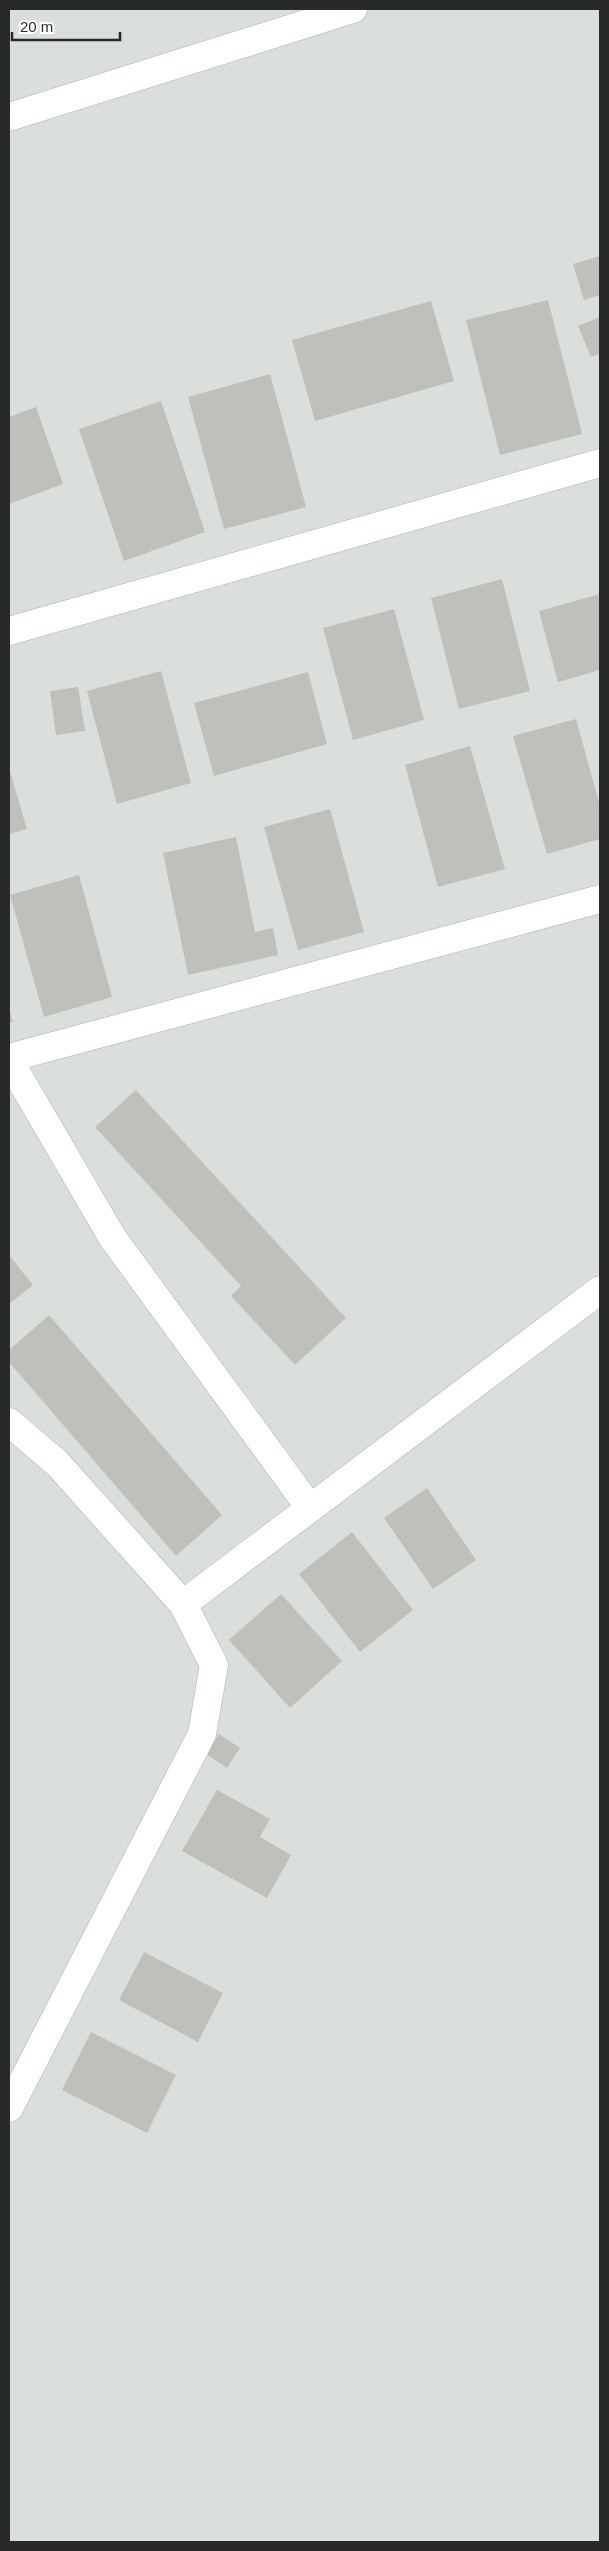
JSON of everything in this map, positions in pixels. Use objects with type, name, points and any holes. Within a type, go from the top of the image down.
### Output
[{"type":"lane","points":[[9,117],[353,9]]},
{"type":"lane","points":[[9,631],[600,463]]},
{"type":"lane","points":[[310,1508],[112,1237],[9,1059],[600,899]]},
{"type":"lane","points":[[183,1604],[600,1290]]},
{"type":"lane","points":[[9,1422],[58,1464],[183,1604],[214,1665],[202,1734],[9,2108]]},
{"type":"building","points":[[600,256],[600,295],[584,300],[573,264]]},
{"type":"building","points":[[548,300],[582,434],[500,455],[466,320]]},
{"type":"building","points":[[431,301],[454,381],[315,421],[292,340]]},
{"type":"building","points":[[600,317],[600,354],[591,357],[578,326]]},
{"type":"building","points":[[270,374],[306,507],[224,529],[188,397]]},
{"type":"building","points":[[161,401],[205,532],[124,561],[79,429]]},
{"type":"building","points":[[36,407],[63,484],[9,504],[9,417]]},
{"type":"building","points":[[502,579],[530,691],[459,709],[431,598]]},
{"type":"building","points":[[600,594],[600,670],[558,682],[539,611]]},
{"type":"building","points":[[394,609],[424,720],[353,740],[323,628]]},
{"type":"building","points":[[161,671],[191,783],[117,804],[87,691]]},
{"type":"building","points":[[308,672],[327,744],[214,776],[194,703]]},
{"type":"building","points":[[78,687],[85,731],[56,735],[50,691]]},
{"type":"building","points":[[576,719],[600,806],[600,839],[547,854],[513,736]]},
{"type":"building","points":[[470,746],[505,869],[438,887],[405,765]]},
{"type":"building","points":[[9,768],[27,829],[9,834]]},
{"type":"building","points":[[330,809],[364,932],[298,950],[264,827]]},
{"type":"building","points":[[236,837],[255,932],[273,928],[278,955],[188,975],[163,853]]},
{"type":"building","points":[[79,875],[112,997],[44,1017],[10,895]]},
{"type":"building","points":[[9,1009],[13,1022],[9,1023]]},
{"type":"building","points":[[136,1090],[346,1318],[295,1365],[231,1296],[241,1286],[95,1127]]},
{"type":"building","points":[[9,1255],[33,1285],[9,1304]]},
{"type":"building","points":[[49,1315],[222,1515],[176,1556],[9,1362],[9,1350]]},
{"type":"building","points":[[427,1488],[476,1560],[433,1589],[384,1518]]},
{"type":"building","points":[[352,1532],[413,1610],[360,1652],[299,1574]]},
{"type":"building","points":[[281,1594],[342,1661],[290,1708],[229,1640]]},
{"type":"building","points":[[219,1734],[240,1748],[227,1768],[206,1754]]},
{"type":"building","points":[[217,1790],[270,1819],[260,1837],[291,1855],[267,1898],[182,1851]]},
{"type":"building","points":[[144,1952],[223,1993],[198,2042],[119,2000]]},
{"type":"building","points":[[91,2032],[176,2075],[147,2133],[62,2090]]}]
